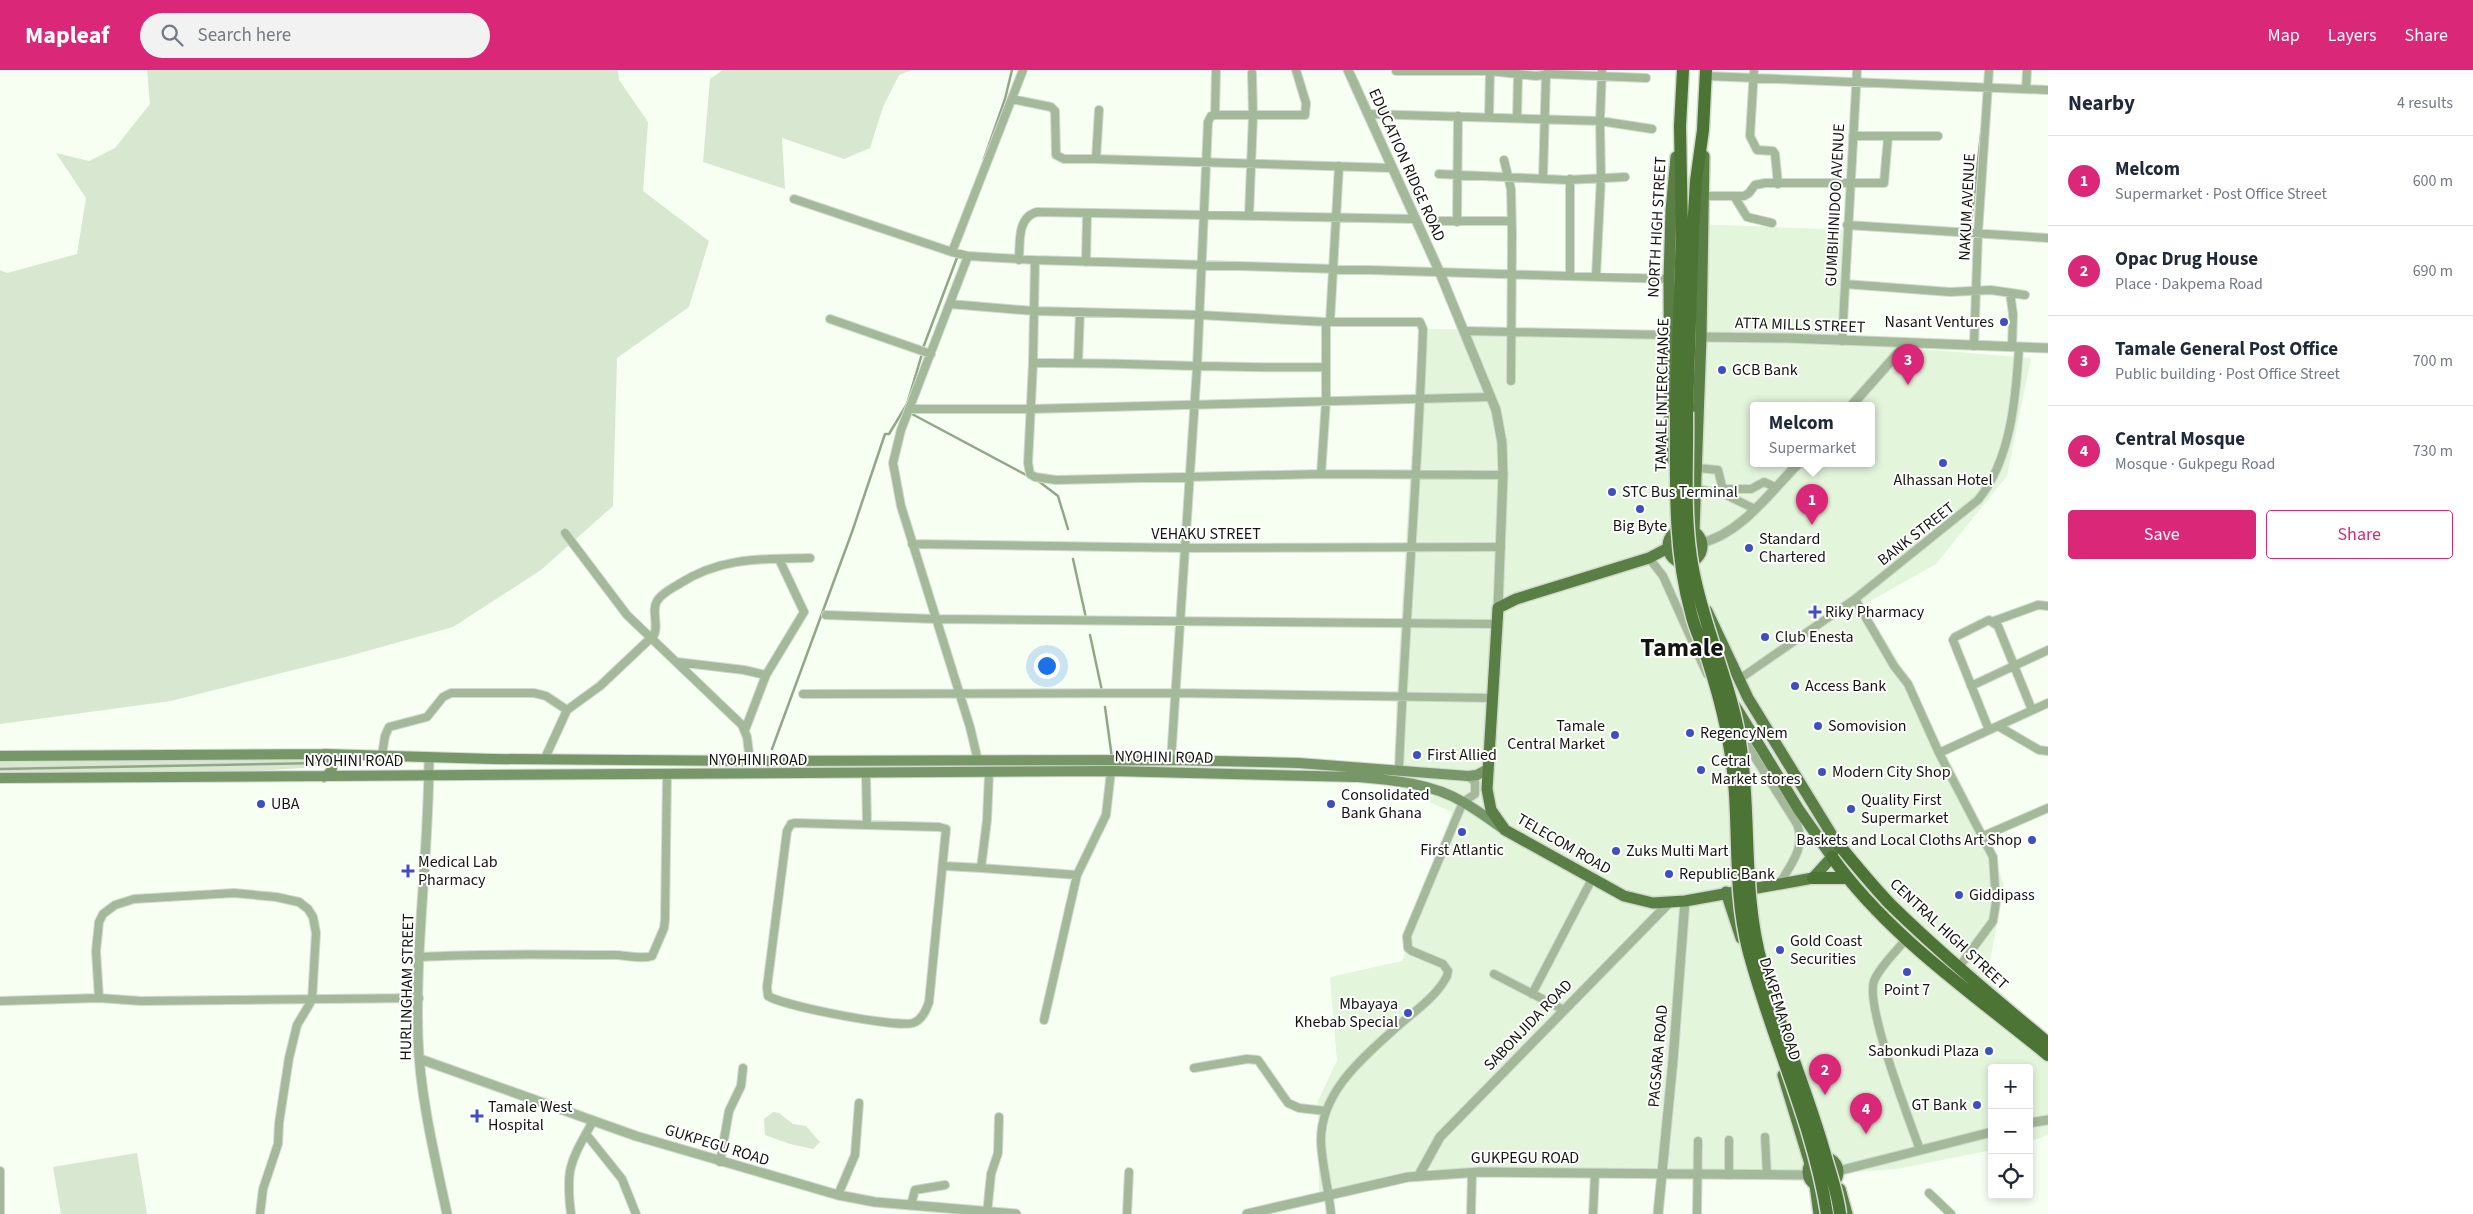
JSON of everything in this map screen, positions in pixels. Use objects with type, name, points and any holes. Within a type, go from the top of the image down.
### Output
[{"type":"highway","name":"NORTH HIGH STREET","points":[[1680,126],[1683,70]]},
{"type":"highway","points":[[1703,130],[1706,73]]},
{"type":"highway","name":"TAMALE INTERCHANGE","points":[[1680,126],[1682,412],[1692,567],[1704,617],[1736,717],[1745,786],[1749,897],[1762,965],[1818,1132],[1840,1214]]},
{"type":"highway","name":"TAMALE INTERCHANGE","points":[[1703,130],[1692,230],[1682,412],[1677,523],[1682,572],[1691,614],[1714,680],[1729,742],[1734,784],[1736,878],[1741,923],[1755,977],[1813,1152],[1827,1214]]},
{"type":"highway","name":"CENTRAL HIGH STREET","points":[[1835,840],[1889,902],[1959,968],[2048,1043]]},
{"type":"highway","name":"CENTRAL HIGH STREET","points":[[1832,857],[1847,878],[1906,939],[2048,1055]]},
{"type":"highway","points":[[1813,878],[1847,878]]},
{"type":"main road","name":"NORTH HIGH STREET","points":[[1672,535],[1669,279],[1671,211],[1680,126]]},
{"type":"main road","points":[[1703,130],[1704,196],[1701,338],[1698,468],[1694,532],[1701,543],[1701,549],[1696,558],[1704,603],[1738,680],[1835,840],[1832,857],[1824,869],[1813,878]]},
{"type":"main road","points":[[1498,608],[1516,599],[1649,558],[1668,548],[1672,535],[1681,529],[1694,532]]},
{"type":"main road","points":[[1668,548],[1675,559],[1691,622],[1717,674],[1754,739],[1832,857]]},
{"type":"main road","points":[[1675,559],[1685,562],[1696,558]]},
{"type":"main road","name":"TELECOM ROAD","points":[[1498,608],[1488,769],[1488,800],[1491,810],[1505,830],[1592,879],[1638,901],[1669,903],[1685,901],[1726,892],[1813,878]]},
{"type":"main road","points":[[324,754],[333,766],[324,777]]},
{"type":"main road","name":"NYOHINI ROAD","points":[[0,756],[324,754],[429,758],[750,761],[1171,760],[1273,762],[1399,769],[1468,776],[1477,775],[1488,769]]},
{"type":"main road","name":"NYOHINI ROAD","points":[[0,778],[989,774],[1112,771],[1375,778],[1426,787],[1463,802],[1505,830]]},
{"type":"main road","name":"DAKPEMA ROAD","points":[[1752,888],[1765,963],[1831,1159]]},
{"type":"main road","name":"DAKPEMA ROAD","points":[[1726,892],[1809,1170]]},
{"type":"main road","points":[[1819,1214],[1815,1185],[1809,1170],[1822,1157],[1831,1159],[1838,1174],[1848,1214]]},
{"type":"main road","points":[[1815,1185],[1828,1187],[1838,1174]]},
{"type":"street","points":[[952,252],[1023,70]]},
{"type":"street","points":[[1215,115],[1216,70]]},
{"type":"street","points":[[1171,760],[1200,315],[1208,122],[1209,118],[1215,115],[1305,115],[1306,103],[1296,70]]},
{"type":"street","name":"EDUCATION RIDGE ROAD","points":[[1348,70],[1440,273],[1491,397],[1499,422],[1503,475],[1498,608]]},
{"type":"street","points":[[1490,70],[1490,117]]},
{"type":"street","points":[[1396,71],[1490,70],[1519,73],[1602,74],[1646,78]]},
{"type":"street","name":"GUMBIHINIDOO AVENUE","points":[[1842,341],[1857,70]]},
{"type":"street","name":"NAKUM AVENUE","points":[[1974,346],[1978,233],[1989,70]]},
{"type":"street","points":[[2026,89],[2027,70]]},
{"type":"street","points":[[1249,216],[1253,116],[1252,73]]},
{"type":"street","points":[[1517,118],[1519,73]]},
{"type":"street","points":[[1543,178],[1544,118],[1548,73]]},
{"type":"street","points":[[1706,73],[1753,74],[1856,83],[2048,90]]},
{"type":"street","points":[[1596,276],[1601,177],[1600,121],[1602,74]]},
{"type":"street","points":[[1753,74],[1750,136],[1757,150],[1773,151],[1775,154],[1778,184]]},
{"type":"street","points":[[1012,99],[1051,107],[1055,112],[1054,148],[1059,158],[1392,168]]},
{"type":"street","points":[[1096,159],[1099,110]]},
{"type":"street","points":[[1368,114],[1544,118],[1600,121],[1652,129]]},
{"type":"street","points":[[1457,222],[1458,116]]},
{"type":"street","points":[[1853,136],[1938,136]]},
{"type":"street","points":[[1704,196],[1744,196],[1755,185],[1850,182],[1884,183],[1888,137]]},
{"type":"street","points":[[1504,160],[1508,177],[1513,275],[1510,382]]},
{"type":"street","points":[[1321,474],[1326,401],[1328,322],[1339,166]]},
{"type":"street","points":[[1439,174],[1570,179],[1625,177]]},
{"type":"street","points":[[1570,179],[1570,276]]},
{"type":"street","points":[[1734,196],[1747,217],[1772,223]]},
{"type":"street","points":[[794,199],[968,256],[1019,260],[1669,279]]},
{"type":"street","points":[[1086,262],[1087,213]]},
{"type":"street","points":[[1019,260],[1022,229],[1031,214],[1087,213],[1415,218]]},
{"type":"street","points":[[1436,221],[1511,221]]},
{"type":"street","points":[[1847,225],[2048,238]]},
{"type":"street","points":[[968,256],[901,430],[893,463],[897,489],[912,544],[972,734],[978,761]]},
{"type":"street","points":[[1035,260],[1028,469],[1035,477],[1056,480],[1321,474],[1503,475]]},
{"type":"street","points":[[1845,284],[1894,289],[1976,292],[1990,290],[2025,295]]},
{"type":"street","name":"BANK STREET","points":[[1738,680],[1855,599],[1968,510],[1986,491],[1996,471],[2012,418],[2015,347],[2010,293]]},
{"type":"street","points":[[950,304],[1034,311],[1200,315],[1328,322],[1420,322],[1422,329],[1420,399],[1405,623],[1399,769]]},
{"type":"street","points":[[1078,362],[1080,312]]},
{"type":"street","points":[[830,319],[931,354]]},
{"type":"street","points":[[1464,331],[1669,335]]},
{"type":"street","name":"ATTA MILLS STREET","points":[[1701,338],[1787,338],[2048,348]]},
{"type":"street","points":[[1855,402],[1906,344]]},
{"type":"street","points":[[1033,362],[1326,367]]},
{"type":"street","points":[[909,409],[1030,409],[1491,397]]},
{"type":"street","points":[[1701,543],[1721,536],[1755,509],[1795,467]]},
{"type":"street","points":[[1698,468],[1718,470],[1724,492],[1755,509]]},
{"type":"street","points":[[1697,489],[1724,492],[1751,489],[1764,482],[1775,487]]},
{"type":"street","points":[[565,532],[606,588],[650,639],[677,662],[745,730]]},
{"type":"street","name":"VEHAKU STREET","points":[[912,544],[1184,548],[1501,547]]},
{"type":"street","points":[[545,758],[567,710],[600,686],[650,639],[656,626],[655,607],[657,601],[690,577],[730,562],[810,558]]},
{"type":"street","points":[[1649,558],[1663,576],[1704,668],[1737,728],[1797,824],[1800,834],[1799,849],[1780,883]]},
{"type":"street","points":[[750,761],[745,730],[766,675],[804,612],[779,559]]},
{"type":"street","points":[[1855,599],[1894,666],[1908,684],[1939,753],[1994,864],[1995,912],[1993,921],[1959,968]]},
{"type":"street","points":[[1989,730],[1953,640],[1955,637],[1989,620],[1994,622],[2038,605],[2048,606]]},
{"type":"street","points":[[826,615],[935,619],[1497,624]]},
{"type":"street","points":[[1994,622],[2032,710]]},
{"type":"street","points":[[1971,686],[2048,650]]},
{"type":"street","points":[[677,662],[744,670],[766,675]]},
{"type":"street","points":[[382,756],[385,736],[389,727],[427,716],[443,697],[451,693],[534,693],[546,696],[567,710]]},
{"type":"street","points":[[804,694],[1175,693],[1492,698]]},
{"type":"street","points":[[1939,753],[2048,703]]},
{"type":"street","points":[[1998,726],[2040,750],[2048,751]]},
{"type":"street","name":"HURLINGHAM STREET","points":[[429,758],[419,998],[420,1059],[426,1108],[447,1214]]},
{"type":"street","points":[[1044,1020],[1077,875],[1106,815],[1112,771]]},
{"type":"street","points":[[866,774],[866,825]]},
{"type":"street","points":[[981,868],[987,820],[989,774]]},
{"type":"street","points":[[421,957],[496,954],[616,954],[640,958],[652,956],[664,928],[667,775]]},
{"type":"street","points":[[1331,1214],[1321,1143],[1326,1112],[1352,1070],[1425,1002],[1448,976],[1448,971],[1443,964],[1408,948],[1407,936],[1463,802],[1472,797],[1476,790],[1475,782],[1468,776]]},
{"type":"street","points":[[1981,837],[2048,808]]},
{"type":"street","points":[[795,823],[943,828],[946,834],[944,866],[929,1002],[921,1018],[914,1023],[892,1024],[773,999],[766,992],[789,827],[795,823]]},
{"type":"street","points":[[944,866],[1077,875]]},
{"type":"street","points":[[1532,994],[1592,879]]},
{"type":"street","points":[[99,998],[96,938],[99,922],[103,914],[115,905],[134,899],[234,893],[276,897],[299,902],[308,909],[313,917],[316,933],[312,1000],[297,1026],[289,1058],[278,1144],[263,1189],[260,1214]]},
{"type":"street","name":"PAGSARA ROAD","points":[[1658,1214],[1674,1060],[1685,901]]},
{"type":"street","name":"SABONJIDA ROAD","points":[[1419,1175],[1440,1137],[1669,903]]},
{"type":"street","points":[[1906,939],[1879,972],[1874,982],[1872,994],[1876,1020],[1920,1150]]},
{"type":"street","points":[[1494,974],[1564,1010]]},
{"type":"street","points":[[0,1001],[99,998],[141,1001],[419,998]]},
{"type":"street","name":"GUKPEGU ROAD","points":[[420,1059],[593,1121],[720,1162],[838,1195],[875,1202],[1016,1214]]},
{"type":"street","points":[[1194,1068],[1247,1059],[1258,1060],[1288,1104],[1299,1108],[1326,1112]]},
{"type":"street","points":[[720,1162],[729,1111],[741,1086],[743,1068]]},
{"type":"street","points":[[838,1195],[855,1155],[859,1104]]},
{"type":"street","points":[[987,1212],[991,1174],[998,1153],[999,1117]]},
{"type":"street","points":[[2033,1122],[2048,1120]]},
{"type":"street","points":[[571,1214],[568,1174],[571,1160],[593,1121]]},
{"type":"street","points":[[1838,1174],[1920,1150],[1988,1133]]},
{"type":"street","points":[[586,1134],[622,1179],[636,1214]]},
{"type":"street","points":[[1765,1137],[1767,1175]]},
{"type":"street","points":[[1729,1140],[1729,1175]]},
{"type":"street","points":[[1697,1214],[1698,1141]]},
{"type":"street","name":"GUKPEGU ROAD","points":[[1251,1214],[1419,1175],[1472,1172],[1767,1175],[1809,1170]]},
{"type":"street","points":[[0,1171],[0,1214]]},
{"type":"street","points":[[1127,1214],[1129,1172]]},
{"type":"street","points":[[1471,1214],[1472,1172]]},
{"type":"street","points":[[1593,1214],[1595,1174]]},
{"type":"street","points":[[911,1205],[915,1190],[945,1185]]},
{"type":"street","points":[[1930,1193],[1951,1214]]},
{"type":"shaded area","points":[[147,70],[618,70],[619,80],[648,122],[643,191],[709,241],[689,307],[617,358],[613,506],[541,570],[453,627],[349,656],[171,701],[0,724],[0,270],[7,273],[77,254],[86,198],[56,153],[89,161],[115,148],[150,104]]},
{"type":"shaded area","points":[[723,70],[912,70],[899,75],[883,107],[870,148],[844,159],[782,138],[785,189],[703,162],[710,79]]},
{"type":"shaded area","points":[[1665,223],[1852,230],[1844,343],[2031,358],[2007,476],[1936,564],[1863,605],[1907,676],[1990,841],[2004,886],[1987,977],[2048,1046],[2048,1135],[2033,1141],[2033,1064],[1988,1064],[1988,1151],[1897,1169],[1744,1180],[1429,1169],[1319,1192],[1318,1101],[1337,1060],[1330,977],[1402,961],[1452,812],[1399,789],[1396,704],[1419,329],[1663,331]]},
{"type":"shaded area","points":[[318,760],[319,763],[317,767],[256,771],[0,774],[0,761]]},
{"type":"shaded area","points":[[773,1112],[779,1113],[793,1124],[806,1126],[820,1142],[813,1149],[790,1144],[765,1135],[764,1119]]},
{"type":"shaded area","points":[[137,1153],[147,1214],[61,1214],[53,1167]]},
{"type":"waterway","points":[[984,159],[1005,99],[1012,70]]},
{"type":"waterway","points":[[1971,224],[1981,134]]},
{"type":"waterway","points":[[923,348],[958,255]]},
{"type":"waterway","points":[[772,749],[852,532],[885,434],[889,434],[907,404],[922,354]]},
{"type":"waterway","points":[[912,414],[1028,476]]},
{"type":"waterway","points":[[1037,480],[1058,496],[1068,529]]},
{"type":"waterway","points":[[1073,559],[1086,618]]},
{"type":"waterway","points":[[1090,635],[1102,691]]},
{"type":"waterway","points":[[1105,707],[1112,758]]},
{"type":"waterway","points":[[0,769],[319,763]]},
{"type":"place","name":"Nasant Ventures","points":[[2004,322]]},
{"type":"place","name":"GCB Bank","points":[[1722,370]]},
{"type":"place","name":"Tamale General Post Office","points":[[1908,385]]},
{"type":"place","name":"Alhassan Hotel","points":[[1943,463]]},
{"type":"place","name":"STC Bus Terminal","points":[[1612,492]]},
{"type":"place","name":"Big Byte","points":[[1640,509]]},
{"type":"place","name":"Melcom","points":[[1812,525]]},
{"type":"place","name":"Standard Chartered","points":[[1749,548]]},
{"type":"place","name":"Riky Pharmacy","points":[[1815,612]]},
{"type":"place","name":"Club Enesta","points":[[1765,637]]},
{"type":"place","name":"Access Bank","points":[[1795,686]]},
{"type":"place","name":"Somovision","points":[[1818,726]]},
{"type":"place","name":"RegencyNem","points":[[1690,733]]},
{"type":"place","name":"Tamale Central Market","points":[[1615,735]]},
{"type":"place","name":"First Allied","points":[[1417,755]]},
{"type":"place","name":"Cetral Market stores","points":[[1701,770]]},
{"type":"place","name":"Modern City Shop","points":[[1822,772]]},
{"type":"place","name":"UBA","points":[[261,804]]},
{"type":"place","name":"Consolidated Bank Ghana","points":[[1331,804]]},
{"type":"place","name":"Quality First Supermarket","points":[[1851,809]]},
{"type":"place","name":"First Atlantic","points":[[1462,832]]},
{"type":"place","name":"Baskets and Local Cloths Art Shop","points":[[2032,840]]},
{"type":"place","name":"Zuks Multi Mart","points":[[1616,851]]},
{"type":"place","name":"Medical Lab Pharmacy","points":[[408,871]]},
{"type":"place","name":"Republic Bank","points":[[1669,874]]},
{"type":"place","name":"Giddipass","points":[[1959,895]]},
{"type":"place","name":"Gold Coast Securities","points":[[1780,950]]},
{"type":"place","name":"Point 7","points":[[1907,972]]},
{"type":"place","name":"Mbayaya Khebab Special","points":[[1408,1013]]},
{"type":"place","name":"Sabonkudi Plaza","points":[[1989,1051]]},
{"type":"place","name":"Opac Drug House","points":[[1825,1095]]},
{"type":"place","name":"GT Bank","points":[[1977,1105]]},
{"type":"place","name":"Tamale West Hospital","points":[[477,1116]]},
{"type":"place","name":"Central Mosque","points":[[1866,1134]]},
{"type":"district","name":"Tamale","points":[[1682,647]]}]
